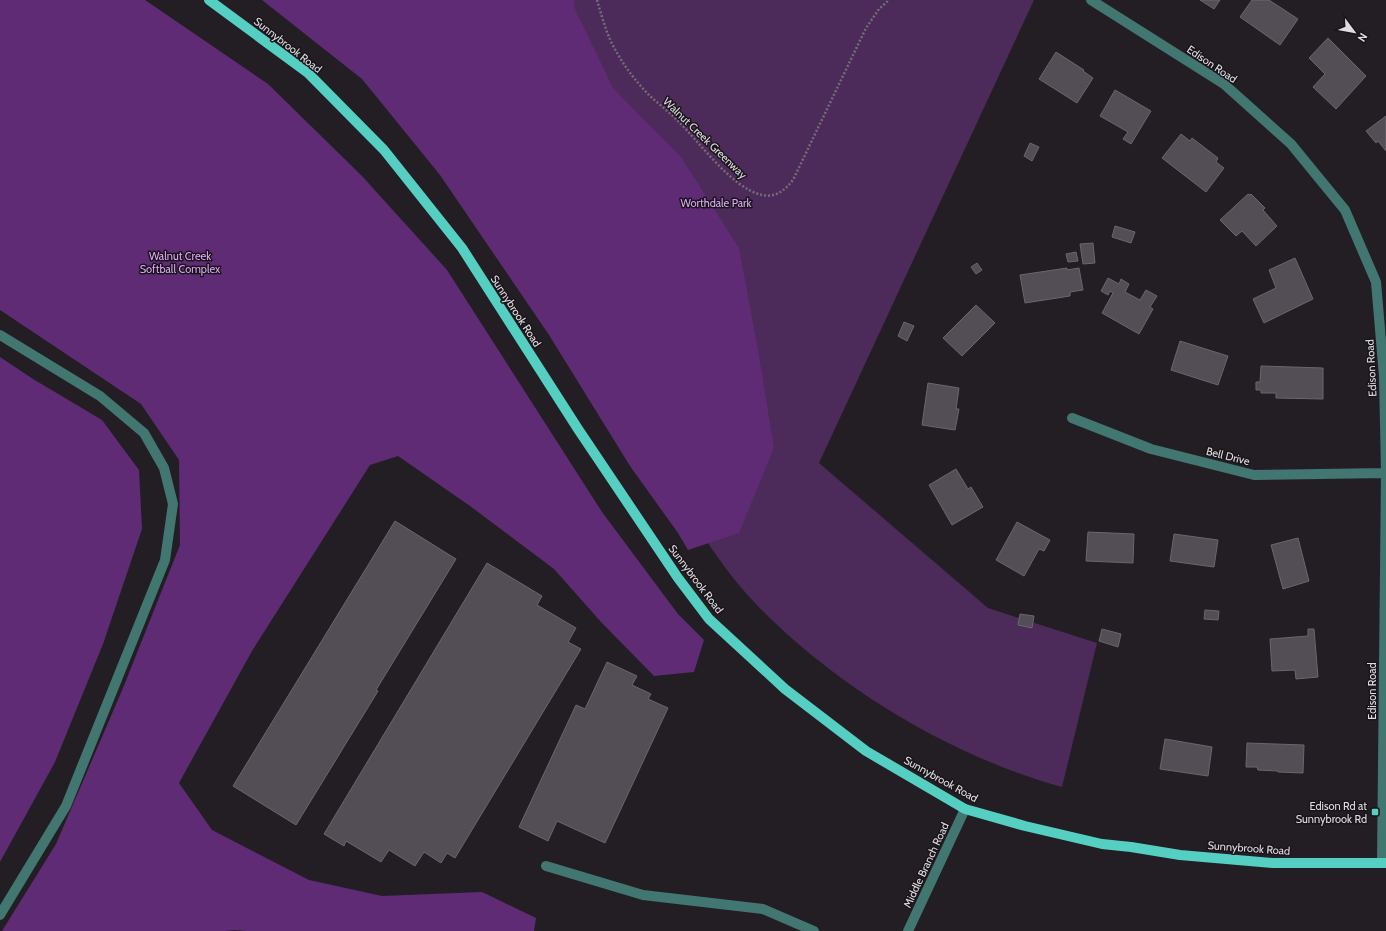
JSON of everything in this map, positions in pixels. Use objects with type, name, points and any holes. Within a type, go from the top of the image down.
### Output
[{"type":"main road","name":"Sunnybrook Road","points":[[209,0],[308,73],[384,150],[462,248],[582,436],[678,578],[709,619],[785,689],[866,751],[965,809],[1025,826],[1102,844],[1180,855],[1273,863],[1384,863]]},
{"type":"street","name":"Edison Road","points":[[1091,0],[1224,84],[1291,144],[1345,210],[1376,282],[1384,376],[1386,473],[1384,863]]},
{"type":"street","points":[[0,335],[100,396],[144,432],[164,468],[173,504],[165,560],[66,806],[0,915]]},
{"type":"street","name":"Bell Drive","points":[[1072,418],[1151,449],[1254,475],[1386,473]]},
{"type":"street","name":"Middle Branch Road","points":[[908,931],[965,809]]},
{"type":"street","points":[[546,866],[643,895],[763,908],[814,931]]},
{"type":"path","name":"Walnut Creek Greenway","points":[[597,0],[615,51],[632,75],[730,176],[752,191],[762,195],[780,192],[793,180],[866,28],[879,9],[889,0]]},
{"type":"green space","name":"Walnut Creek Softball Complex","points":[[0,0],[145,0],[268,84],[362,176],[447,270],[602,512],[678,614],[704,640],[694,672],[654,676],[601,622],[554,569],[470,506],[398,456],[370,465],[252,651],[179,783],[212,830],[309,880],[382,896],[482,892],[536,918],[534,931],[2,931],[56,844],[123,688],[180,545],[179,460],[141,404],[0,310]]},
{"type":"green space","points":[[262,0],[574,0],[575,9],[613,88],[681,157],[739,248],[774,448],[739,533],[688,550],[678,533],[630,466],[549,335],[440,175],[362,79]]},
{"type":"green space","name":"Worthdale Park","points":[[554,0],[1034,0],[819,463],[988,608],[1097,643],[1062,787],[1020,774],[978,757],[936,737],[857,689],[820,662],[786,633],[746,594],[718,558],[699,530]]},
{"type":"green space","points":[[0,357],[33,379],[102,420],[139,470],[142,529],[103,644],[55,762],[0,862]]},
{"type":"building","points":[[1200,0],[1220,0],[1214,9]]},
{"type":"building","points":[[1252,0],[1269,0],[1298,19],[1280,45],[1240,17]]},
{"type":"building","points":[[1328,38],[1366,76],[1336,109],[1313,87],[1325,74],[1309,58]]},
{"type":"building","points":[[1056,52],[1084,70],[1083,71],[1093,78],[1077,103],[1039,79]]},
{"type":"building","points":[[1115,90],[1151,111],[1131,144],[1123,139],[1128,132],[1100,116]]},
{"type":"building","points":[[1386,116],[1386,151],[1378,141],[1376,143],[1366,131]]},
{"type":"building","points":[[1181,134],[1190,141],[1192,138],[1218,158],[1216,162],[1224,168],[1206,192],[1162,158]]},
{"type":"building","points":[[1030,143],[1039,147],[1032,161],[1024,156]]},
{"type":"building","points":[[1248,194],[1251,194],[1265,208],[1263,210],[1277,226],[1256,246],[1242,231],[1236,236],[1220,220]]},
{"type":"building","points":[[1115,226],[1135,232],[1131,243],[1112,237]]},
{"type":"building","points":[[1093,243],[1095,263],[1083,264],[1080,244]]},
{"type":"building","points":[[1076,252],[1078,261],[1068,262],[1066,254]]},
{"type":"building","points":[[1295,258],[1313,299],[1264,323],[1253,299],[1276,288],[1269,270]]},
{"type":"building","points":[[977,263],[982,270],[976,274],[971,267]]},
{"type":"building","points":[[1067,268],[1067,270],[1079,268],[1083,290],[1070,292],[1070,296],[1025,303],[1020,275]]},
{"type":"building","points":[[1108,278],[1119,284],[1121,279],[1129,284],[1125,292],[1140,300],[1146,290],[1157,296],[1150,307],[1153,309],[1139,334],[1102,313],[1113,293],[1110,291],[1108,295],[1101,291]]},
{"type":"building","points":[[976,305],[995,323],[962,356],[943,338]]},
{"type":"building","points":[[904,322],[914,326],[907,341],[898,336]]},
{"type":"building","points":[[1180,341],[1228,356],[1218,385],[1171,370]]},
{"type":"building","points":[[1261,366],[1323,368],[1323,399],[1276,398],[1276,393],[1261,393],[1261,390],[1256,390],[1256,382],[1260,382]]},
{"type":"building","points":[[928,383],[959,388],[956,409],[959,409],[955,430],[922,425]]},
{"type":"building","points":[[956,469],[968,489],[971,487],[983,507],[952,525],[929,485]]},
{"type":"building","points":[[395,521],[456,559],[296,825],[233,786]]},
{"type":"building","points":[[1017,522],[1050,540],[1044,551],[1039,549],[1024,576],[996,560]]},
{"type":"building","points":[[1088,532],[1134,534],[1133,563],[1086,561]]},
{"type":"building","points":[[1174,534],[1218,540],[1214,567],[1170,561]]},
{"type":"building","points":[[1298,538],[1309,581],[1283,589],[1271,545]]},
{"type":"building","points":[[487,563],[542,596],[537,605],[576,628],[568,642],[581,649],[455,858],[447,853],[441,863],[424,852],[415,866],[389,850],[381,862],[346,841],[344,846],[324,834]]},
{"type":"building","points":[[1205,610],[1219,611],[1218,620],[1204,619]]},
{"type":"building","points":[[1020,614],[1034,616],[1032,628],[1018,625]]},
{"type":"building","points":[[1102,629],[1121,634],[1118,647],[1099,641]]},
{"type":"building","points":[[1308,629],[1314,629],[1318,677],[1296,679],[1295,670],[1272,671],[1270,639],[1308,636]]},
{"type":"building","points":[[607,662],[637,676],[632,685],[651,694],[648,699],[668,708],[605,843],[557,821],[548,841],[519,827],[576,705],[585,709]]},
{"type":"building","points":[[1165,739],[1212,747],[1208,776],[1160,769]]},
{"type":"building","points":[[1247,743],[1304,745],[1303,773],[1258,770],[1257,767],[1246,767]]},
{"type":"place","name":"Edison Rd at Sunnybrook Rd","points":[[1375,812]]}]
